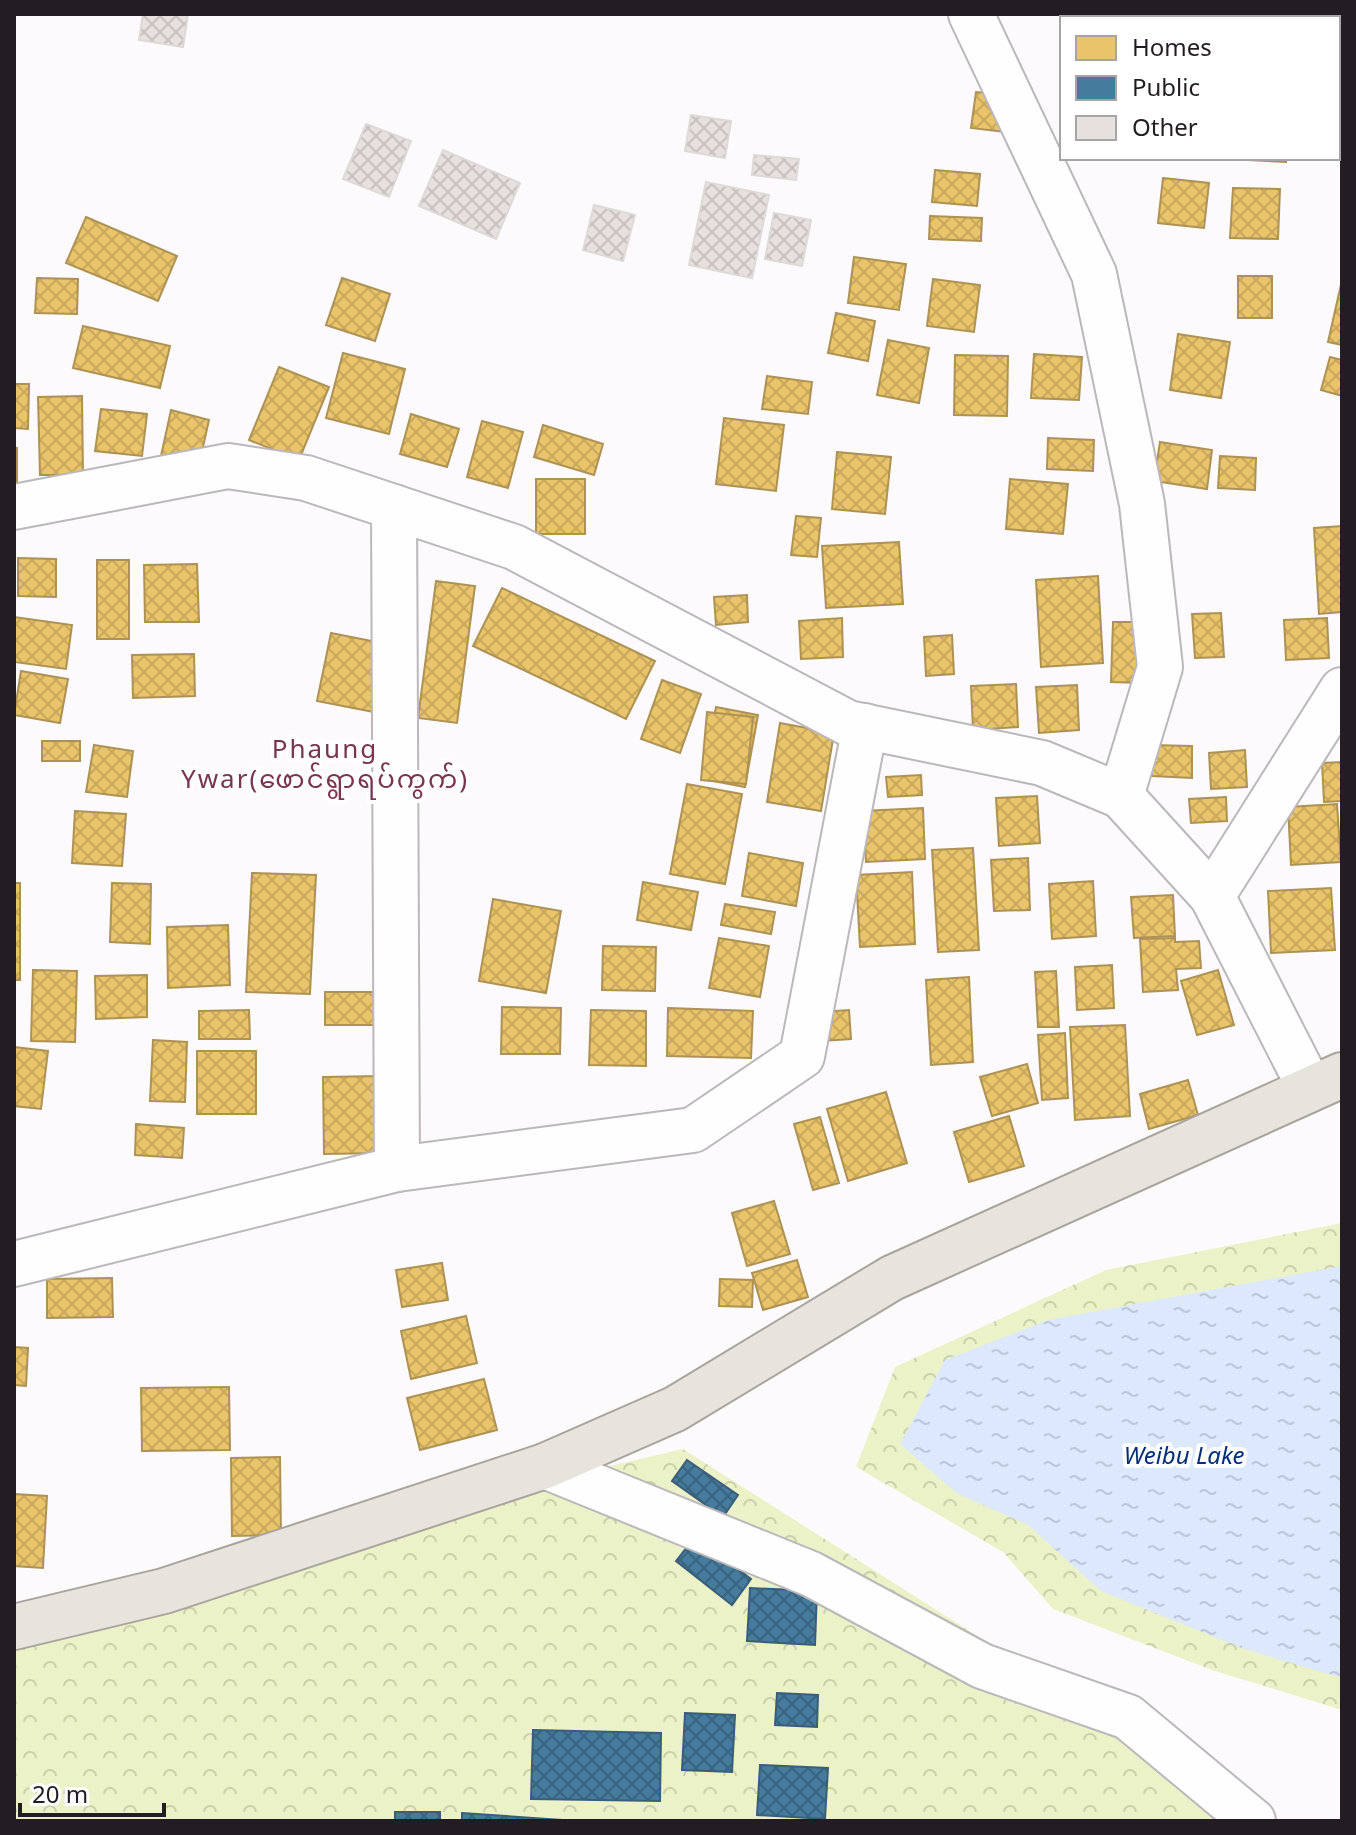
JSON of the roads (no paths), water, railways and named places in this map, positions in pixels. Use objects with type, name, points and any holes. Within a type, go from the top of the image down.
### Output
[{"type":"main road","points":[[14,1627],[164,1591],[545,1466],[675,1409],[892,1278],[1326,1082]]},
{"type":"street","points":[[971,14],[1094,274],[1142,504],[1160,667],[1121,796]]},
{"type":"street","points":[[14,507],[228,466],[306,478],[514,547],[848,723],[1042,763],[1121,796],[1212,896],[1326,1082]]},
{"type":"street","points":[[394,507],[397,1169]]},
{"type":"street","points":[[1212,896],[1342,690]]},
{"type":"street","points":[[14,1264],[397,1169],[693,1130],[802,1056],[865,726]]},
{"type":"street","points":[[545,1466],[811,1574],[982,1666],[1128,1717],[1253,1821]]},
{"type":"water","name":"Weibu Lake","points":[[1342,1266],[1342,1678],[1244,1649],[1101,1591],[1028,1525],[958,1494],[900,1444],[945,1360],[1048,1320]]},
{"type":"district","name":"Phaung Ywar(ဖောင်ရွာရပ်ကွက်)","points":[[325,763]]}]
